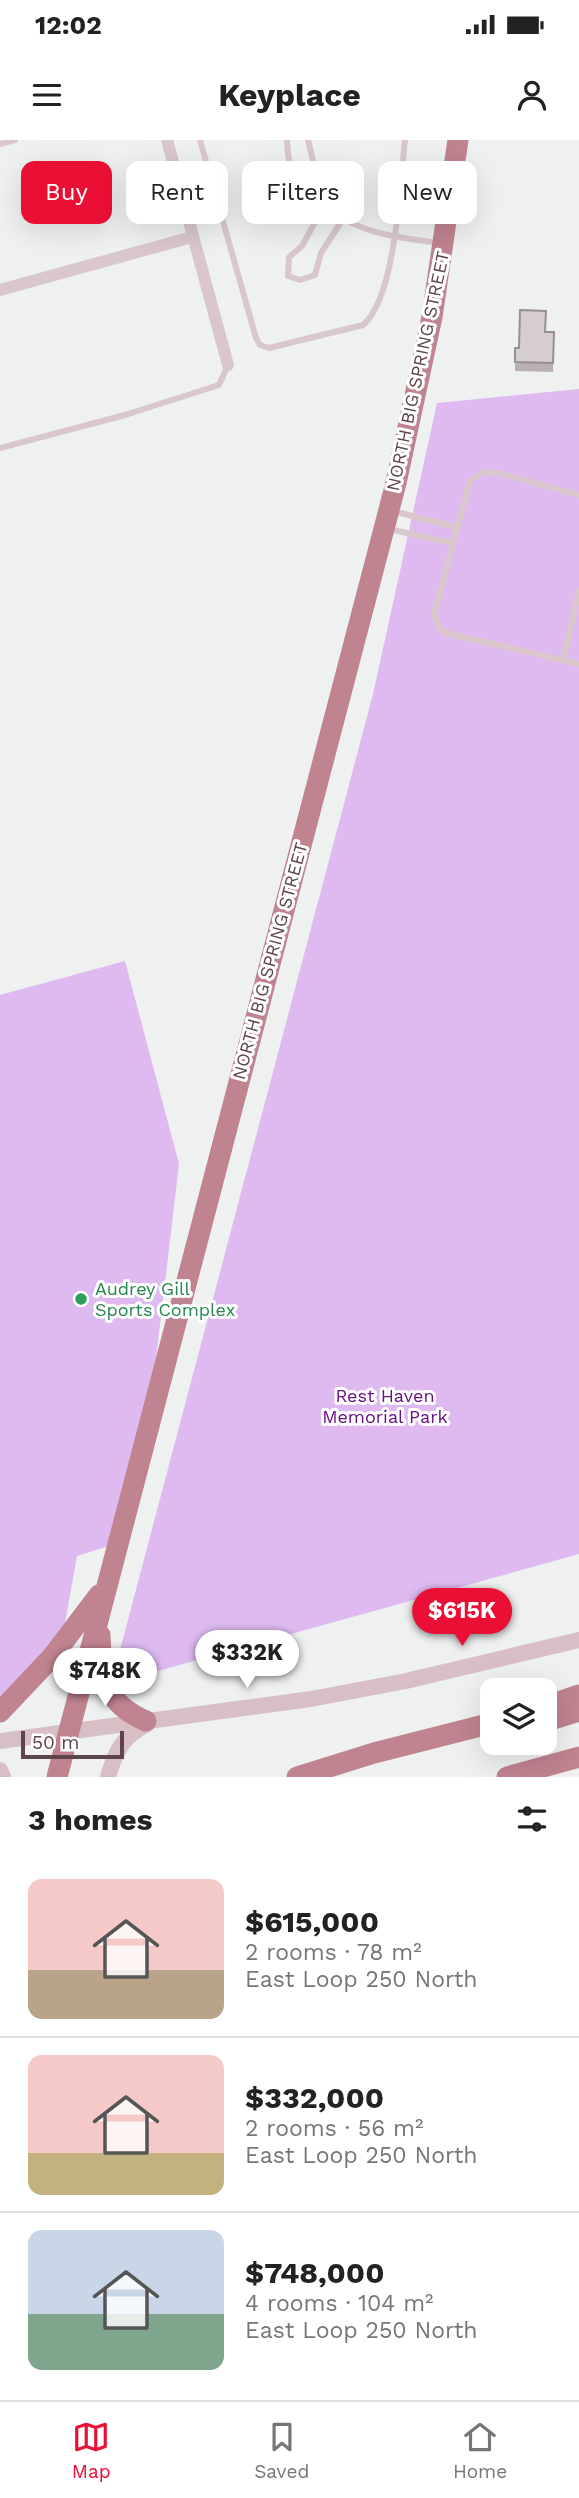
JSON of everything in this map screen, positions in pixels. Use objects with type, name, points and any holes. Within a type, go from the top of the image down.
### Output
[{"type":"highway","name":"NORTH BIG SPRING STREET","points":[[57,1777],[409,428],[443,244],[458,140]]},
{"type":"highway","points":[[0,1712],[81,1621],[108,1581]]},
{"type":"highway","points":[[99,1615],[103,1666],[110,1693],[125,1712],[151,1720]]},
{"type":"highway","points":[[557,1703],[579,1695]]},
{"type":"highway","points":[[557,1718],[579,1711]]},
{"type":"highway","points":[[298,1777],[374,1753],[480,1726]]},
{"type":"highway","points":[[298,1777],[398,1760],[480,1740]]},
{"type":"highway","points":[[508,1777],[579,1758]]},
{"type":"main road","points":[[0,1741],[264,1707],[359,1690],[579,1640]]},
{"type":"main road","points":[[108,1777],[121,1743],[151,1720]]},
{"type":"main road","points":[[0,1770],[3,1777]]},
{"type":"street","points":[[167,140],[228,365]]},
{"type":"street","points":[[0,290],[192,237]]},
{"type":"lane","points":[[0,144],[15,140]]},
{"type":"lane","points":[[200,140],[256,338],[263,347],[275,348],[363,325],[370,318],[383,295],[394,236],[405,140]]},
{"type":"lane","points":[[287,140],[290,161]]},
{"type":"lane","points":[[308,140],[313,161]]},
{"type":"lane","points":[[314,224],[302,246],[289,257],[288,276],[300,280],[314,275],[321,253],[340,224]]},
{"type":"lane","points":[[351,224],[357,228],[443,244]]},
{"type":"lane","points":[[0,448],[125,415],[219,385],[228,365]]},
{"type":"lane","points":[[579,495],[484,472],[467,484],[434,615],[440,629],[579,664]]},
{"type":"lane","points":[[386,519],[456,527]]},
{"type":"lane","points":[[386,519],[451,543]]},
{"type":"lane","points":[[563,660],[579,592]]},
{"type":"green space","name":"Rest Haven Memorial Park","points":[[579,389],[579,1554],[111,1684],[373,694],[437,403]]},
{"type":"green space","name":"Audrey Gill Sports Complex","points":[[125,961],[179,1164],[147,1435],[118,1543],[77,1556],[65,1623],[15,1696],[0,1702],[0,995]]},
{"type":"building","points":[[520,310],[546,311],[545,332],[554,332],[553,363],[515,362],[515,348],[519,348]]},
{"type":"place","name":"Audrey Gill Sports Complex","points":[[81,1299]]}]
